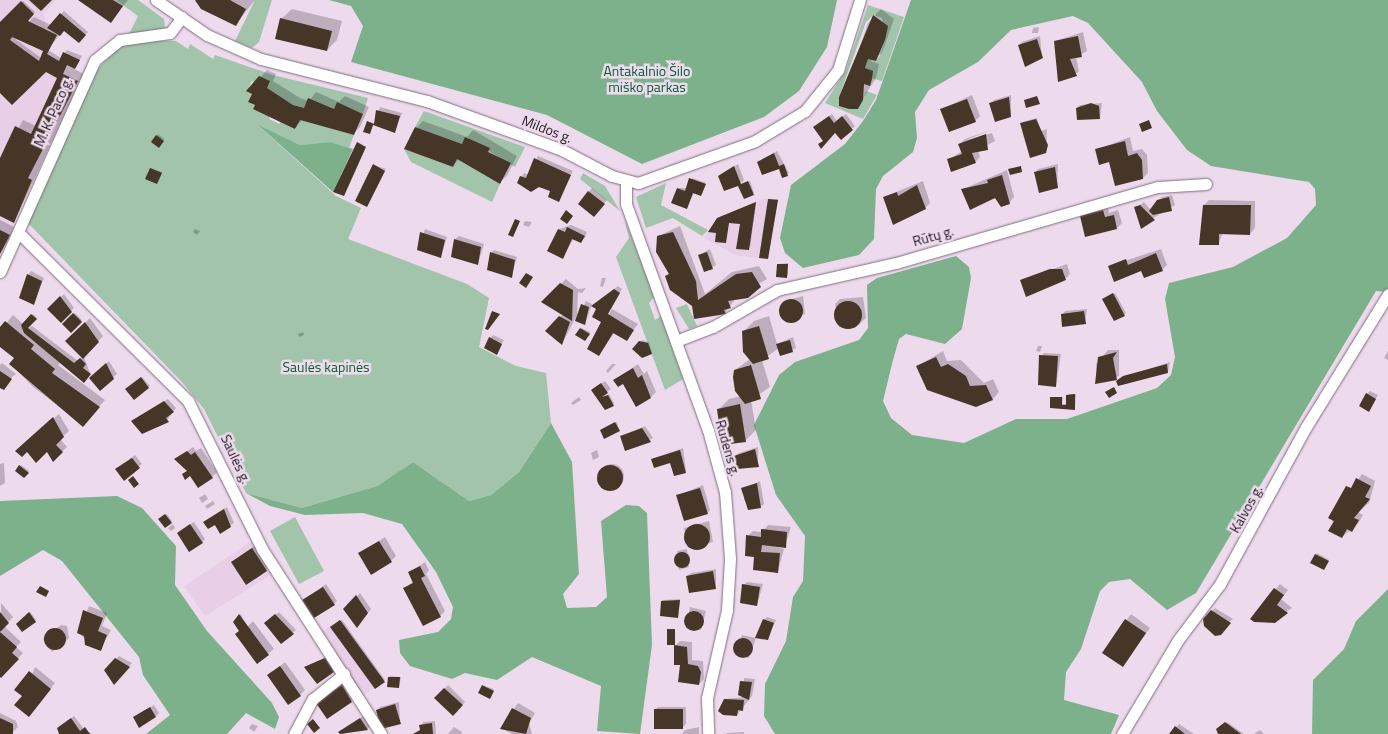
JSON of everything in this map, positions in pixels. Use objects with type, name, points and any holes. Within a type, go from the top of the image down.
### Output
[{"type":"street","name":"Mildos g.","points":[[156,0],[207,35],[261,59],[427,101],[562,150],[626,182]]},
{"type":"street","points":[[626,182],[646,181],[755,141],[805,111],[838,70],[860,0]]},
{"type":"street","name":"M. K. Paco g.","points":[[0,272],[95,60],[120,40],[170,33],[182,17]]},
{"type":"street","name":"Rudens g.","points":[[626,182],[626,204],[709,434],[729,519],[727,610],[707,698],[708,734]]},
{"type":"street","name":"Rūtų g.","points":[[676,341],[713,327],[777,290],[896,263],[1158,187],[1206,184]]},
{"type":"street","name":"Saulės g.","points":[[18,232],[188,401],[262,549],[381,734]]},
{"type":"street","name":"Kalvos g.","points":[[1122,734],[1178,640],[1220,584],[1306,427],[1388,294]]},
{"type":"street","points":[[294,734],[313,699],[344,674]]},
{"type":"shaded area","points":[[0,0],[56,0],[44,14],[46,29],[57,35],[38,60],[78,81],[0,254]]},
{"type":"shaded area","points":[[765,198],[778,200],[768,259],[735,255],[704,238],[717,218]]},
{"type":"shaded area","points":[[253,540],[272,574],[205,616],[184,586]]},
{"type":"shaded area","points":[[340,620],[385,682],[359,697],[317,635]]},
{"type":"green space","points":[[116,0],[138,0],[164,19],[165,28],[129,34],[138,16]]},
{"type":"green space","points":[[255,0],[272,0],[259,42],[252,48],[235,41]]},
{"type":"green space","name":"Antakalnio Šilo miško parkas","points":[[329,0],[837,0],[827,47],[799,91],[764,117],[642,164],[547,115],[351,62],[363,26],[351,6]]},
{"type":"green space","points":[[911,0],[1388,0],[1388,292],[1376,291],[1196,593],[1167,610],[1130,579],[1109,582],[1100,591],[1081,649],[1066,672],[1064,700],[1119,715],[1111,734],[775,734],[764,716],[765,684],[786,641],[793,597],[803,581],[805,536],[776,495],[754,425],[779,375],[795,362],[859,340],[868,328],[867,285],[877,278],[956,256],[969,267],[971,278],[962,329],[945,344],[906,334],[899,339],[893,360],[883,401],[891,418],[912,435],[964,443],[1016,419],[1067,419],[1157,388],[1171,375],[1175,357],[1165,299],[1169,283],[1233,267],[1287,238],[1316,205],[1315,189],[1309,182],[1211,166],[1187,150],[1157,111],[1142,82],[1088,23],[1073,16],[1011,30],[978,62],[929,90],[915,112],[917,138],[913,152],[883,176],[876,189],[874,239],[859,255],[803,268],[785,253],[780,238],[791,185],[845,144],[863,121],[876,100]]},
{"type":"green space","points":[[868,5],[904,17],[882,81],[870,78],[872,71],[865,68],[868,59],[876,61],[880,55],[885,40],[882,18],[873,15],[866,22],[839,97],[839,106],[858,109],[866,91],[877,95],[863,119],[825,103],[846,70]]},
{"type":"green space","name":"Saulės kapinės","points":[[142,40],[176,41],[188,49],[190,44],[213,59],[215,55],[273,75],[368,98],[363,114],[337,102],[334,109],[308,99],[304,108],[293,105],[252,81],[247,91],[252,94],[248,102],[255,105],[253,109],[271,115],[269,119],[279,124],[281,121],[295,129],[300,120],[354,135],[349,148],[330,142],[300,145],[260,127],[336,196],[361,208],[348,239],[467,284],[489,298],[479,347],[516,366],[546,373],[551,423],[519,472],[491,495],[469,501],[413,462],[377,486],[302,508],[246,493],[204,409],[182,382],[27,222],[95,72],[118,47]]},
{"type":"green space","points":[[424,111],[525,147],[515,167],[466,137],[462,144],[415,127]]},
{"type":"green space","points":[[258,125],[300,145],[330,142],[353,149],[333,192]]},
{"type":"green space","points":[[404,149],[453,167],[457,159],[500,184],[492,202],[411,162]]},
{"type":"green space","points":[[583,173],[605,186],[620,211],[580,179]]},
{"type":"green space","points":[[666,183],[661,205],[708,230],[702,236],[673,218],[646,228],[636,197]]},
{"type":"green space","points":[[624,218],[655,296],[649,303],[655,320],[661,316],[683,379],[665,390],[616,257],[629,238]]},
{"type":"green space","points":[[687,304],[697,326],[689,329],[676,308]]},
{"type":"green space","points":[[551,423],[572,462],[579,574],[563,594],[567,608],[596,607],[607,597],[601,521],[626,505],[639,506],[647,513],[652,645],[640,734],[597,731],[601,686],[532,657],[497,680],[465,673],[452,679],[410,666],[400,653],[399,640],[438,632],[451,619],[453,607],[436,572],[402,524],[363,513],[305,515],[270,506],[246,493],[302,508],[377,486],[413,462],[469,501],[491,495],[519,472]]},
{"type":"green space","points":[[117,496],[142,508],[176,546],[175,585],[207,631],[272,703],[279,717],[275,729],[246,713],[227,734],[146,734],[170,715],[143,675],[139,657],[62,561],[43,550],[0,576],[0,501]]},
{"type":"green space","points":[[295,517],[324,571],[299,584],[270,531]]},
{"type":"green space","points":[[1388,589],[1388,734],[1312,734],[1313,680],[1344,649],[1356,621]]},
{"type":"building","points":[[29,0],[52,0],[41,11]]},
{"type":"building","points":[[78,0],[113,0],[123,6],[111,23]]},
{"type":"building","points":[[195,0],[230,0],[246,9],[236,26],[201,9]]},
{"type":"building","points":[[21,1],[34,14],[28,21],[57,35],[47,54],[59,61],[63,52],[80,60],[75,69],[67,65],[63,74],[78,81],[28,178],[32,180],[14,223],[0,216],[0,158],[15,126],[31,134],[57,78],[46,72],[12,105],[0,93],[0,22]],"holes":[[[12,37],[43,51],[39,61],[10,40]]]},
{"type":"building","points":[[60,13],[86,35],[79,43],[64,31],[60,36],[47,28]]},
{"type":"building","points":[[873,15],[888,26],[885,40],[876,61],[868,59],[865,68],[873,71],[870,86],[864,84],[863,100],[858,109],[839,106],[839,97]]},
{"type":"building","points":[[280,18],[332,31],[327,51],[275,39]]},
{"type":"building","points":[[1078,36],[1082,57],[1070,59],[1077,76],[1058,82],[1054,41]]},
{"type":"building","points":[[1037,39],[1043,58],[1025,67],[1018,45]]},
{"type":"building","points":[[259,76],[270,81],[267,88],[293,105],[304,108],[308,98],[334,109],[337,102],[363,114],[354,135],[300,120],[295,129],[253,109],[255,105],[248,102],[252,94],[246,91]]},
{"type":"building","points":[[1037,96],[1040,104],[1026,108],[1024,100]]},
{"type":"building","points":[[1009,97],[1011,117],[995,122],[989,103]]},
{"type":"building","points":[[967,99],[976,122],[949,132],[940,109]]},
{"type":"building","points":[[1091,103],[1099,106],[1100,119],[1077,120],[1076,108]]},
{"type":"building","points":[[376,110],[400,116],[395,133],[373,125],[370,134],[363,132],[367,121],[374,124]]},
{"type":"building","points":[[829,116],[834,123],[842,116],[853,130],[841,140],[835,133],[821,149],[818,144],[823,141],[813,127]]},
{"type":"building","points":[[1036,119],[1048,145],[1046,153],[1030,158],[1020,123]]},
{"type":"building","points":[[1149,120],[1152,128],[1142,132],[1139,124]]},
{"type":"building","points":[[415,127],[462,144],[465,137],[490,148],[488,152],[511,163],[500,184],[457,159],[453,167],[404,149]]},
{"type":"building","points":[[986,134],[988,150],[972,153],[976,163],[951,172],[947,159],[962,154],[958,144]]},
{"type":"building","points":[[156,135],[164,141],[159,148],[151,142]]},
{"type":"building","points":[[1125,141],[1128,156],[1137,153],[1142,160],[1143,179],[1115,186],[1109,162],[1099,165],[1095,149]]},
{"type":"building","points":[[357,142],[366,147],[344,196],[333,192]]},
{"type":"building","points":[[774,153],[779,166],[784,164],[788,176],[782,178],[779,169],[762,175],[757,162]]},
{"type":"building","points":[[534,158],[571,175],[559,202],[548,197],[550,191],[539,187],[531,192],[517,183],[520,176],[526,178]]},
{"type":"building","points":[[373,164],[385,171],[367,207],[355,201]]},
{"type":"building","points":[[734,166],[741,184],[748,181],[754,195],[744,199],[738,186],[724,191],[718,176]]},
{"type":"building","points":[[1021,166],[1022,172],[1010,175],[1008,169]]},
{"type":"building","points":[[1055,167],[1058,188],[1039,193],[1034,172]]},
{"type":"building","points":[[150,168],[162,173],[157,184],[145,179]]},
{"type":"building","points":[[1002,175],[1010,204],[1001,207],[995,198],[970,210],[961,189],[988,183],[987,180]]},
{"type":"building","points":[[689,178],[706,184],[701,196],[693,193],[687,209],[671,203],[677,188],[685,191]]},
{"type":"building","points":[[917,185],[926,209],[893,225],[883,197],[897,192],[898,196]]},
{"type":"building","points":[[588,191],[605,204],[594,217],[578,204]]},
{"type":"building","points":[[1169,197],[1172,211],[1153,215],[1149,211],[1157,200]]},
{"type":"building","points":[[768,199],[778,200],[768,259],[759,258]]},
{"type":"building","points":[[756,202],[749,250],[736,249],[740,224],[729,223],[726,243],[715,242],[716,233],[708,232],[717,218]]},
{"type":"building","points":[[1140,205],[1155,220],[1141,229],[1134,207]]},
{"type":"building","points":[[1203,205],[1251,205],[1250,235],[1219,234],[1219,245],[1199,245]]},
{"type":"building","points":[[566,210],[573,216],[567,224],[560,219]]},
{"type":"building","points":[[1103,210],[1105,217],[1114,215],[1117,229],[1085,237],[1080,216]]},
{"type":"building","points":[[515,219],[520,221],[513,237],[508,235]]},
{"type":"building","points":[[567,227],[585,236],[581,243],[572,239],[563,259],[547,251],[558,229],[565,232]]},
{"type":"building","points":[[0,230],[10,235],[0,254]]},
{"type":"building","points":[[420,232],[445,240],[441,258],[417,250]]},
{"type":"building","points":[[673,232],[696,281],[698,300],[736,274],[752,272],[761,287],[748,298],[728,301],[731,308],[724,310],[726,314],[694,319],[692,306],[670,290],[665,276],[669,274],[656,252],[657,236]]},
{"type":"building","points":[[454,239],[481,247],[478,265],[451,257]]},
{"type":"building","points":[[490,252],[515,260],[512,278],[487,270]]},
{"type":"building","points":[[707,252],[713,269],[704,272],[698,255]]},
{"type":"building","points":[[1156,253],[1163,271],[1144,278],[1141,271],[1114,282],[1108,266],[1126,259],[1128,265]]},
{"type":"building","points":[[777,264],[788,264],[787,278],[776,277]]},
{"type":"building","points":[[1050,269],[1062,269],[1066,280],[1026,297],[1020,280]]},
{"type":"building","points":[[526,273],[533,277],[526,288],[519,283]]},
{"type":"building","points":[[27,274],[42,281],[34,305],[19,298]]},
{"type":"building","points":[[560,283],[573,290],[572,321],[541,302]]},
{"type":"building","points":[[614,289],[620,293],[608,314],[634,330],[627,341],[613,333],[599,356],[587,349],[601,322],[592,317],[596,309],[591,306]]},
{"type":"building","points":[[1113,293],[1125,316],[1114,321],[1102,299]]},
{"type":"building","points":[[60,296],[72,312],[61,323],[47,309]]},
{"type":"building","points":[[791,299],[799,303],[803,311],[799,319],[791,323],[783,319],[779,311],[783,303]]},
{"type":"building","points":[[848,301],[858,305],[862,315],[858,325],[848,329],[838,325],[834,315],[838,305]]},
{"type":"building","points":[[581,304],[589,307],[585,325],[575,321]]},
{"type":"building","points":[[492,311],[500,314],[488,330],[485,329]]},
{"type":"building","points":[[1084,311],[1086,324],[1062,327],[1061,314]]},
{"type":"building","points":[[73,313],[82,322],[71,333],[62,324]]},
{"type":"building","points":[[31,314],[37,319],[28,328],[74,363],[80,358],[86,364],[83,368],[91,374],[84,383],[24,333],[21,325]]},
{"type":"building","points":[[559,316],[570,322],[562,345],[545,331]]},
{"type":"building","points":[[5,321],[34,345],[31,349],[55,369],[52,373],[100,407],[83,427],[9,364],[14,358],[0,347],[0,327]]},
{"type":"building","points":[[85,322],[99,342],[83,359],[65,341]]},
{"type":"building","points":[[759,326],[769,359],[753,364],[743,352],[742,331]]},
{"type":"building","points":[[580,328],[590,334],[585,341],[575,335]]},
{"type":"building","points":[[489,337],[502,344],[497,355],[484,348]]},
{"type":"building","points":[[790,340],[793,352],[780,356],[776,344]]},
{"type":"building","points":[[639,341],[648,343],[652,354],[642,358],[632,349]]},
{"type":"building","points":[[1117,352],[1113,358],[1117,380],[1095,384],[1098,357]]},
{"type":"building","points":[[1039,355],[1058,356],[1056,387],[1038,385]]},
{"type":"building","points":[[936,357],[941,367],[948,364],[966,376],[970,386],[986,385],[993,400],[976,407],[927,390],[916,366]]},
{"type":"building","points":[[106,363],[114,379],[100,391],[89,378]]},
{"type":"building","points":[[1167,364],[1168,373],[1118,386],[1116,381],[1123,376]]},
{"type":"building","points":[[751,365],[761,399],[745,404],[735,391],[734,370]]},
{"type":"building","points":[[633,368],[638,378],[642,375],[651,398],[636,407],[623,384],[618,387],[613,380]]},
{"type":"building","points":[[0,371],[12,379],[4,390],[0,388]]},
{"type":"building","points":[[141,377],[149,388],[134,400],[125,389]]},
{"type":"building","points":[[601,383],[608,393],[602,397],[608,395],[614,406],[605,410],[591,390]]},
{"type":"building","points":[[1114,387],[1117,393],[1109,398],[1105,392]]},
{"type":"building","points":[[1366,393],[1376,399],[1369,412],[1359,406]]},
{"type":"building","points":[[1075,394],[1075,410],[1050,408],[1050,397],[1062,397],[1062,405],[1066,405],[1066,395]]},
{"type":"building","points":[[164,401],[174,412],[166,418],[169,422],[142,434],[131,421]]},
{"type":"building","points":[[740,404],[746,442],[730,444],[720,432],[717,409]]},
{"type":"building","points":[[53,417],[64,437],[56,445],[63,452],[53,462],[47,452],[36,463],[27,452],[22,457],[15,451]]},
{"type":"building","points":[[615,422],[620,431],[604,439],[600,430]]},
{"type":"building","points":[[642,428],[651,442],[625,451],[620,436]]},
{"type":"building","points":[[755,449],[759,467],[737,469],[734,456]]},
{"type":"building","points":[[680,450],[686,473],[674,476],[670,463],[654,468],[651,459]]},
{"type":"building","points":[[187,451],[191,455],[195,452],[213,478],[198,488],[190,476],[185,480],[182,474],[187,471],[174,459]]},
{"type":"building","points":[[132,458],[140,468],[124,481],[115,469]]},
{"type":"building","points":[[19,465],[29,473],[24,478],[15,471]]},
{"type":"building","points":[[610,465],[619,469],[623,478],[619,487],[610,491],[601,487],[597,478],[601,469]]},
{"type":"building","points":[[133,476],[139,484],[134,488],[128,480]]},
{"type":"building","points":[[1356,478],[1371,486],[1365,497],[1370,499],[1354,518],[1359,520],[1352,532],[1347,529],[1342,538],[1328,531],[1334,521],[1328,518],[1346,486],[1351,488]]},
{"type":"building","points":[[757,483],[761,508],[748,510],[741,488]]},
{"type":"building","points":[[700,488],[708,514],[684,521],[676,495]]},
{"type":"building","points":[[224,509],[231,527],[220,534],[215,525],[208,529],[203,522]]},
{"type":"building","points":[[165,514],[172,523],[165,528],[158,519]]},
{"type":"building","points":[[190,524],[203,543],[189,552],[177,533]]},
{"type":"building","points":[[697,524],[706,528],[710,537],[706,546],[697,550],[688,546],[684,537],[688,528]]},
{"type":"building","points":[[761,529],[787,532],[786,548],[762,545],[761,552],[780,553],[778,573],[753,570],[754,557],[745,556],[746,535],[761,537]]},
{"type":"building","points":[[379,541],[392,562],[371,575],[358,553]]},
{"type":"building","points":[[252,548],[267,571],[246,585],[231,562]]},
{"type":"building","points":[[679,552],[685,552],[690,557],[688,566],[679,568],[674,563],[674,557]]},
{"type":"building","points":[[1315,554],[1329,561],[1324,570],[1310,563]]},
{"type":"building","points":[[420,566],[425,576],[421,578],[441,617],[423,626],[403,588],[413,583],[408,572]]},
{"type":"building","points":[[713,571],[716,589],[689,593],[686,576]]},
{"type":"building","points":[[742,584],[760,587],[757,606],[740,603]]},
{"type":"building","points":[[40,586],[49,591],[46,597],[36,592]]},
{"type":"building","points":[[323,587],[335,605],[314,618],[302,600]]},
{"type":"building","points":[[1274,588],[1284,595],[1277,605],[1288,613],[1275,623],[1254,622],[1250,619]]},
{"type":"building","points":[[356,595],[368,613],[357,628],[343,609]]},
{"type":"building","points":[[680,600],[678,618],[660,616],[661,601]]},
{"type":"building","points":[[83,610],[103,618],[98,631],[107,635],[101,651],[85,645],[84,636],[77,633]]},
{"type":"building","points":[[1211,610],[1231,623],[1221,635],[1215,636],[1204,626],[1203,619]]},
{"type":"building","points":[[694,611],[701,614],[704,621],[701,628],[694,631],[687,628],[684,621],[687,614]]},
{"type":"building","points":[[0,612],[9,623],[0,632]]},
{"type":"building","points":[[29,612],[36,622],[22,632],[16,624]]},
{"type":"building","points":[[239,614],[269,655],[257,664],[235,634],[239,631],[233,622]]},
{"type":"building","points":[[275,614],[294,634],[281,644],[264,623]]},
{"type":"building","points":[[763,619],[774,623],[768,640],[755,638]]},
{"type":"building","points":[[1125,619],[1146,633],[1123,667],[1102,653]]},
{"type":"building","points":[[340,620],[385,682],[375,689],[330,627]]},
{"type":"building","points":[[55,628],[63,631],[66,639],[63,647],[55,650],[47,647],[44,639],[47,631]]},
{"type":"building","points":[[667,629],[675,629],[675,645],[667,645]]},
{"type":"building","points":[[0,632],[17,647],[12,653],[19,659],[1,678],[0,677]]},
{"type":"building","points":[[743,638],[750,641],[753,648],[750,655],[743,658],[736,655],[733,648],[736,641]]},
{"type":"building","points":[[674,645],[687,647],[688,664],[698,666],[701,672],[699,685],[678,682],[680,665],[674,665]]},
{"type":"building","points":[[115,658],[130,667],[114,685],[104,670]]},
{"type":"building","points":[[325,658],[334,672],[317,684],[304,667]]},
{"type":"building","points":[[280,666],[301,696],[288,705],[267,675]]},
{"type":"building","points":[[29,671],[51,689],[29,717],[14,705],[22,696],[14,690]]},
{"type":"building","points":[[388,677],[400,677],[399,688],[387,687]]},
{"type":"building","points":[[740,681],[752,682],[749,700],[738,695]]},
{"type":"building","points":[[342,685],[352,702],[327,719],[316,703]]},
{"type":"building","points":[[482,685],[494,691],[490,699],[478,693]]},
{"type":"building","points":[[444,688],[463,705],[453,716],[434,698]]},
{"type":"building","points":[[724,699],[744,700],[743,711],[738,710],[737,716],[723,715],[718,711]]},
{"type":"building","points":[[395,704],[401,724],[381,729],[376,710]]},
{"type":"building","points":[[150,707],[156,717],[139,728],[133,717]]},
{"type":"building","points":[[512,708],[531,718],[526,734],[500,729]]},
{"type":"building","points":[[654,709],[683,709],[683,729],[654,729]]},
{"type":"building","points":[[0,718],[13,724],[13,734],[0,734]]},
{"type":"building","points":[[71,718],[80,731],[85,727],[90,734],[59,734],[57,728]]},
{"type":"building","points":[[360,718],[368,730],[340,734],[338,732]]},
{"type":"building","points":[[313,719],[320,728],[314,733],[307,724]]},
{"type":"building","points":[[1225,722],[1241,734],[1218,734],[1216,729]]},
{"type":"building","points":[[432,723],[433,734],[413,734],[420,730],[419,725]]},
{"type":"building","points":[[1175,726],[1185,734],[1169,734]]}]
